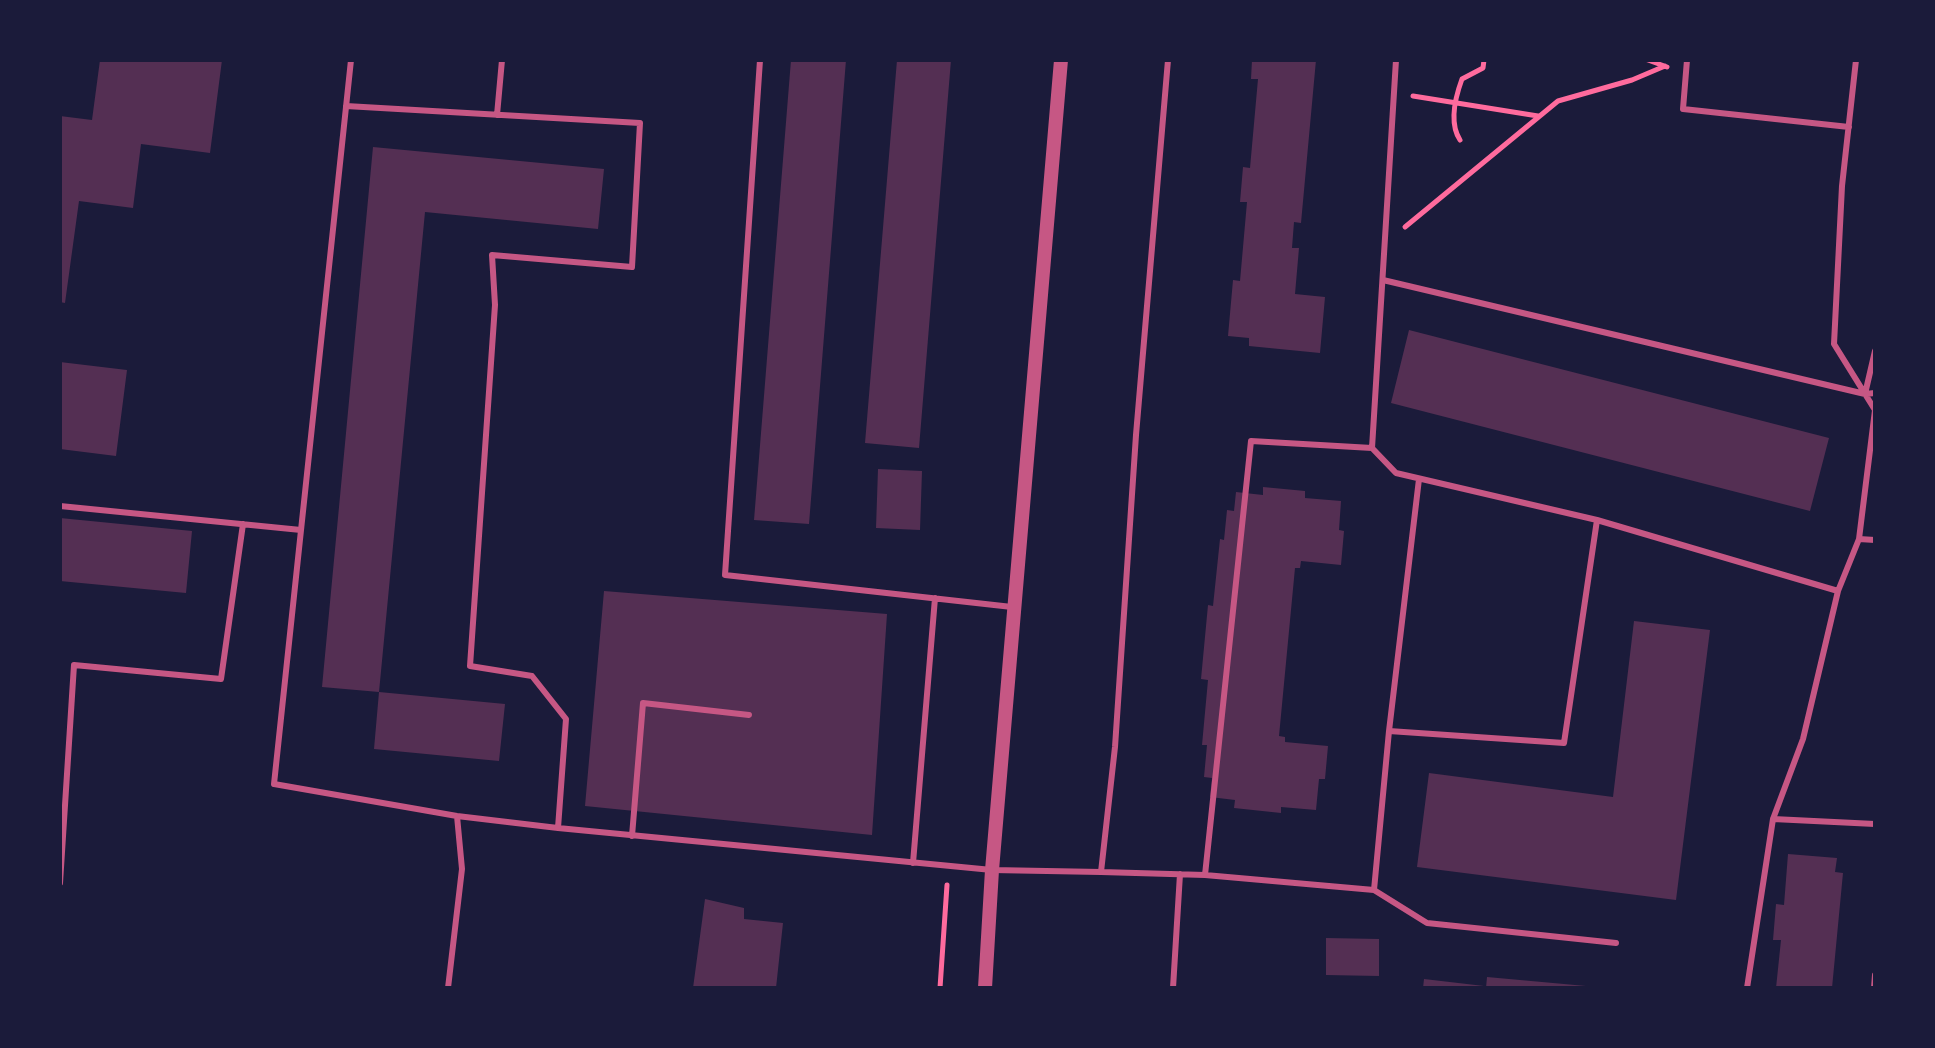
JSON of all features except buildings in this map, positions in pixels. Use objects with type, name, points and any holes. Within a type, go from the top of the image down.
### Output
[{"type":"street","points":[[985,988],[992,870],[1061,60]]},
{"type":"lane","points":[[351,60],[274,784],[457,816],[632,836],[992,870],[1205,875],[1374,890],[1427,923],[1616,943]]},
{"type":"lane","points":[[497,115],[502,60]]},
{"type":"lane","points":[[760,60],[725,575],[1014,607]]},
{"type":"lane","points":[[1101,872],[1115,747],[1136,435],[1168,60]]},
{"type":"lane","points":[[1372,448],[1396,60]]},
{"type":"lane","points":[[1687,60],[1683,109],[1849,127]]},
{"type":"lane","points":[[1747,988],[1773,819],[1803,739],[1838,591],[1859,539],[1875,410],[1834,344],[1842,186],[1856,60]]},
{"type":"lane","points":[[346,106],[640,123],[632,267],[492,255],[495,305],[470,666],[532,676],[566,719],[558,828]]},
{"type":"lane","points":[[1383,280],[1865,394],[1875,393]]},
{"type":"lane","points":[[1865,394],[1875,351]]},
{"type":"lane","points":[[1205,875],[1251,441],[1372,448],[1396,473],[1597,520],[1838,591]]},
{"type":"lane","points":[[1374,890],[1419,479]]},
{"type":"lane","points":[[60,506],[301,530]]},
{"type":"lane","points":[[1389,731],[1564,743],[1597,520]]},
{"type":"lane","points":[[60,883],[74,665],[221,679],[243,524]]},
{"type":"lane","points":[[1859,539],[1875,540]]},
{"type":"lane","points":[[913,863],[935,598]]},
{"type":"lane","points":[[632,836],[643,703],[749,715]]},
{"type":"lane","points":[[448,988],[462,869],[457,816]]},
{"type":"lane","points":[[1773,819],[1875,824]]},
{"type":"lane","points":[[1173,988],[1180,874]]},
{"type":"lane","points":[[1874,988],[1875,975]]},
{"type":"path","points":[[1460,140],[1454,130],[1455,103],[1462,79],[1483,68],[1484,60]]},
{"type":"path","points":[[1385,244],[1558,101],[1632,80],[1665,66]]},
{"type":"path","points":[[1393,92],[1539,116]]},
{"type":"path","points":[[940,988],[948,866]]}]
